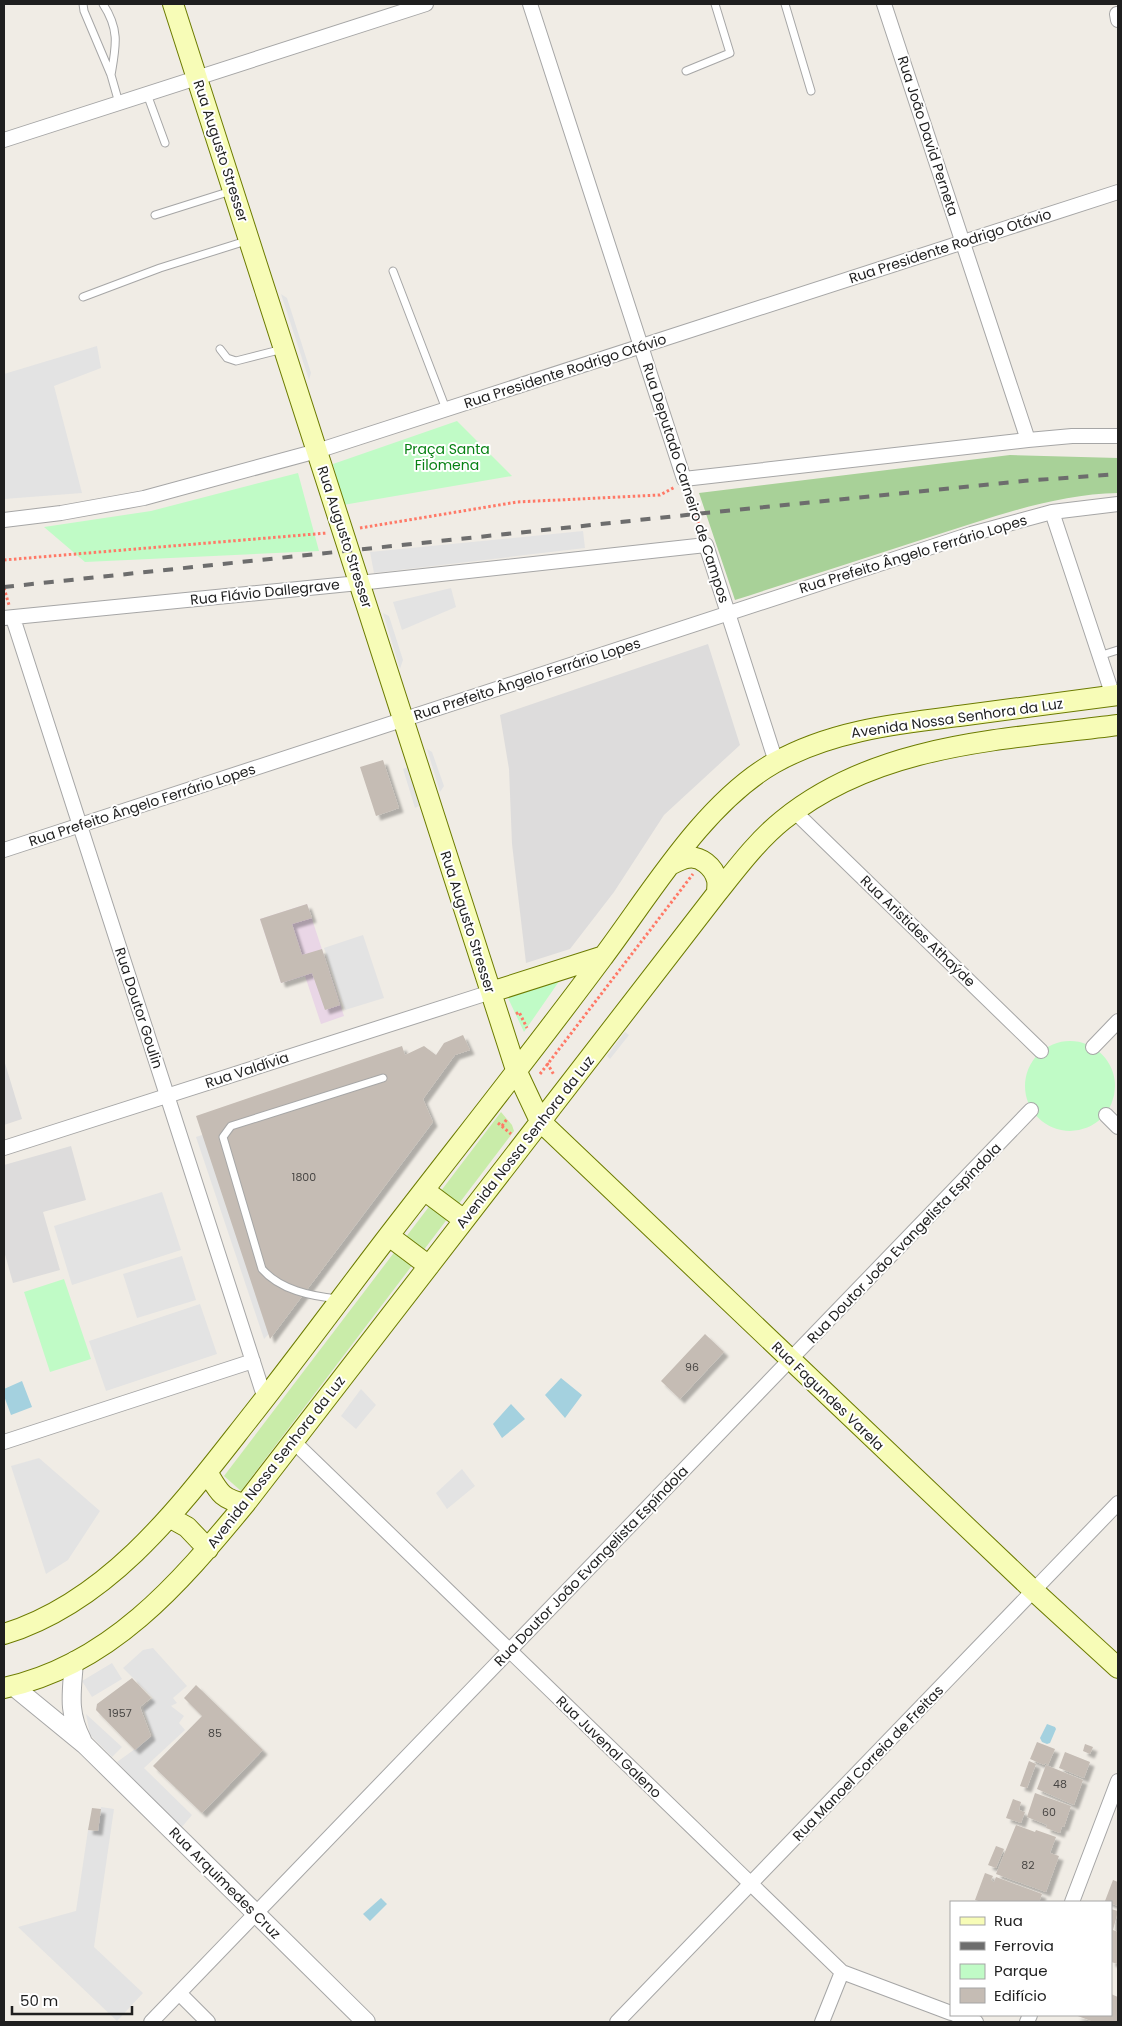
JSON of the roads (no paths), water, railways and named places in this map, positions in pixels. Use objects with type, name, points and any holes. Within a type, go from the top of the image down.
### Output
[{"type":"main road","name":"Rua Augusto Stresser","points":[[173,4],[516,1070],[540,1122]]},
{"type":"main road","name":"Avenida Nossa Senhora da Luz","points":[[4,1634],[37,1622],[89,1590],[125,1561],[169,1517],[265,1399],[604,956],[672,864],[708,818],[725,800],[776,762],[822,742],[866,729],[1115,695]]},
{"type":"main road","name":"Avenida Nossa Senhora da Luz","points":[[8,1687],[74,1662],[111,1640],[141,1618],[183,1578],[245,1504],[717,893],[762,840],[794,811],[843,781],[871,769],[927,752],[958,746],[1118,725]]},
{"type":"main road","points":[[672,864],[686,858],[704,861],[712,869],[717,880],[717,893]]},
{"type":"main road","points":[[491,992],[604,956]]},
{"type":"main road","name":"Rua Fagundes Varela","points":[[540,1122],[1034,1591],[1118,1668]]},
{"type":"main road","points":[[424,1190],[464,1220]]},
{"type":"main road","points":[[389,1236],[429,1266]]},
{"type":"main road","points":[[207,1472],[223,1496],[229,1500],[245,1504]]},
{"type":"main road","points":[[169,1517],[187,1527],[208,1549]]},
{"type":"street","points":[[4,140],[426,4]]},
{"type":"street","name":"Rua Deputado Carneiro de Campos","points":[[530,4],[684,479],[796,468],[1028,440]]},
{"type":"street","name":"Rua João David Perneta","points":[[884,4],[1028,440]]},
{"type":"street","name":"Rua Presidente Rodrigo Otávio","points":[[4,520],[61,514],[144,498],[317,451],[1118,192]]},
{"type":"street","points":[[1028,440],[1072,436],[1118,436]]},
{"type":"street","points":[[1115,695],[1099,656],[1052,512],[1118,504]]},
{"type":"street","name":"Rua Prefeito Ângelo Ferrário Lopes","points":[[4,850],[971,534],[1052,512]]},
{"type":"street","name":"Rua Deputado Carneiro de Campos","points":[[706,545],[776,762]]},
{"type":"street","name":"Rua Flávio Dallegrave","points":[[8,618],[359,583],[706,545]]},
{"type":"street","name":"Rua Doutor Goulin","points":[[8,618],[80,825],[265,1399]]},
{"type":"street","name":"Rua Aristides Athaýde","points":[[794,811],[1041,1051]]},
{"type":"street","name":"Rua Valdívia","points":[[4,1148],[491,992]]},
{"type":"street","points":[[1093,1046],[1118,1020]]},
{"type":"street","name":"Rua Doutor João Evangelista Espíndola","points":[[151,2022],[1031,1110]]},
{"type":"street","points":[[1106,1115],[1118,1127]]},
{"type":"street","points":[[4,1442],[252,1362]]},
{"type":"street","name":"Rua Juvenal Galeno","points":[[294,1441],[842,1972],[950,2013]]},
{"type":"street","name":"Rua Manoel Correia de Freitas","points":[[617,2022],[1118,1503]]},
{"type":"street","name":"Rua Arquimedes Cruz","points":[[74,1662],[71,1713],[84,1745]]},
{"type":"street","name":"Rua Arquimedes Cruz","points":[[8,1687],[84,1745],[366,2022]]},
{"type":"street","points":[[1072,1901],[1118,1781]]},
{"type":"street","points":[[822,2022],[842,1972]]},
{"type":"street","points":[[179,1993],[208,2022]]},
{"type":"street","points":[[959,2016],[976,2022]]},
{"type":"lane","points":[[83,4],[84,11],[111,75],[119,103]]},
{"type":"lane","points":[[103,4],[112,17],[117,39],[111,75]]},
{"type":"lane","points":[[686,71],[730,53],[715,4]]},
{"type":"lane","points":[[785,4],[811,92]]},
{"type":"lane","points":[[147,94],[165,143]]},
{"type":"lane","points":[[155,215],[233,190]]},
{"type":"lane","points":[[83,298],[160,268],[249,240]]},
{"type":"lane","points":[[393,271],[446,409]]},
{"type":"lane","points":[[220,349],[227,358],[236,362],[284,349]]},
{"type":"lane","points":[[1099,656],[1118,650]]},
{"type":"lane","points":[[340,1299],[308,1294],[281,1284],[270,1278],[262,1269],[223,1137],[231,1126],[383,1078]]},
{"type":"water","points":[[561,1378],[582,1395],[565,1418],[545,1395]]},
{"type":"water","points":[[22,1381],[32,1407],[11,1415],[4,1396],[4,1389]]},
{"type":"water","points":[[511,1404],[525,1419],[502,1438],[493,1424]]},
{"type":"water","points":[[1047,1724],[1056,1729],[1050,1743],[1047,1744],[1042,1742],[1040,1738]]},
{"type":"water","points":[[381,1898],[387,1904],[370,1921],[363,1914]]},
{"type":"railway","points":[[4,587],[696,514],[1023,481],[1118,474]]},
{"type":"park label","name":"Praça Santa Filomena","points":[[447,458]]}]
